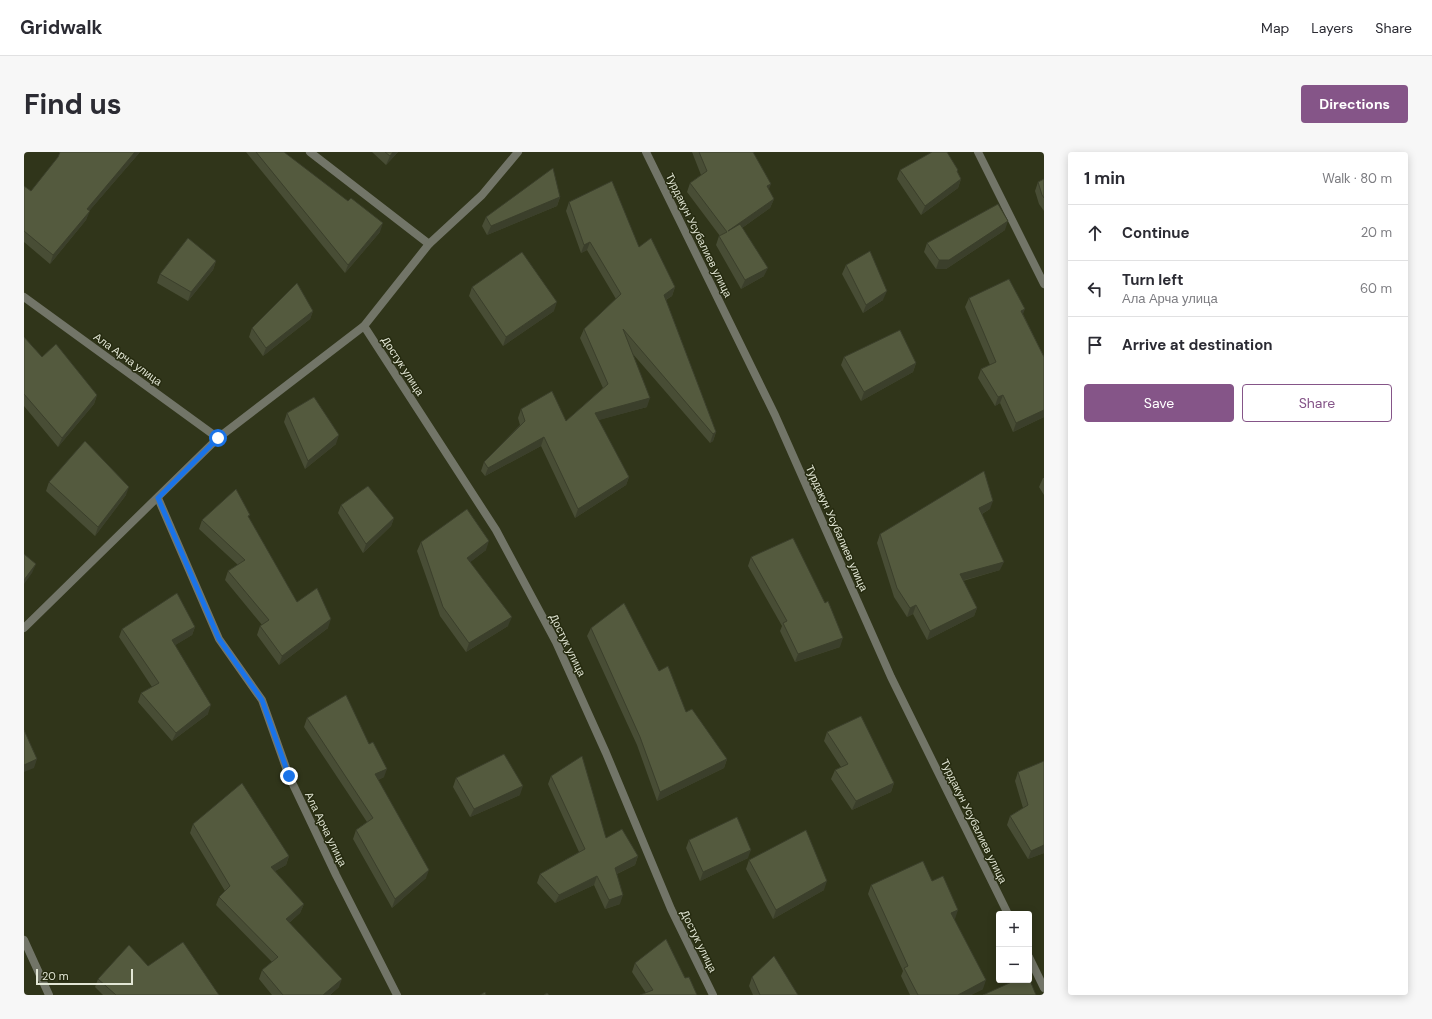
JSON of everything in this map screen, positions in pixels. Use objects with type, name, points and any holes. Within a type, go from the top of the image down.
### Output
[{"type":"street","points":[[310,152],[429,244]]},
{"type":"street","points":[[24,628],[218,438],[364,326],[429,244],[482,195],[518,152]]},
{"type":"street","name":"Турдакун Усубалиев улица","points":[[646,152],[775,415],[891,677],[1007,911]]},
{"type":"street","points":[[978,152],[1044,284]]},
{"type":"street","name":"Ала Арча улица","points":[[24,297],[218,438]]},
{"type":"street","name":"Достук улица","points":[[364,326],[496,530],[556,642],[606,753],[671,909],[713,995]]},
{"type":"street","name":"Ала Арча улица","points":[[158,498],[219,639],[262,700],[289,776],[336,875],[397,995]]},
{"type":"street","points":[[24,940],[49,995]]},
{"type":"street","points":[[1032,963],[1044,988]]},
{"type":"building","points":[[60,152],[135,152],[87,209],[90,211],[53,255],[24,231],[24,186],[31,191],[58,157]]},
{"type":"building","points":[[256,152],[284,152],[348,201],[351,198],[383,223],[348,265]]},
{"type":"building","points":[[385,152],[393,152],[390,156]]},
{"type":"building","points":[[699,152],[753,152],[771,184],[767,186],[774,199],[728,231],[740,224],[768,268],[745,280],[719,236],[727,232],[690,183],[707,171]]},
{"type":"building","points":[[932,152],[947,152],[958,170],[957,171],[961,179],[925,206],[900,170]]},
{"type":"building","points":[[553,168],[560,197],[491,226],[486,217]]},
{"type":"building","points":[[1044,179],[1044,198],[1038,182]]},
{"type":"building","points":[[612,181],[639,247],[651,238],[675,287],[664,295],[716,432],[713,434],[623,329],[650,398],[595,413],[629,477],[578,509],[544,437],[488,468],[484,462],[525,421],[521,409],[552,391],[566,421],[608,384],[584,329],[621,294],[590,242],[584,245],[569,202]]},
{"type":"building","points":[[998,204],[1008,221],[949,260],[939,260],[927,243]]},
{"type":"building","points":[[188,238],[216,261],[191,292],[160,274]]},
{"type":"building","points":[[870,251],[887,291],[866,305],[846,265]]},
{"type":"building","points":[[522,252],[557,302],[506,337],[472,287]]},
{"type":"building","points":[[1009,279],[1025,309],[1021,311],[1044,357],[1044,410],[1016,423],[1003,395],[998,397],[981,369],[996,362],[969,298]]},
{"type":"building","points":[[297,283],[313,311],[266,348],[252,328]]},
{"type":"building","points":[[900,330],[916,363],[864,392],[844,357]]},
{"type":"building","points":[[24,337],[42,357],[56,344],[97,395],[62,438],[24,394]]},
{"type":"building","points":[[314,397],[339,435],[308,461],[287,413]]},
{"type":"building","points":[[85,441],[129,487],[98,527],[49,482]]},
{"type":"building","points":[[984,471],[993,501],[979,508],[1004,562],[960,574],[977,608],[930,631],[916,605],[910,608],[897,588],[880,534]]},
{"type":"building","points":[[368,486],[394,518],[366,544],[341,505]]},
{"type":"building","points":[[236,489],[250,515],[248,516],[297,602],[317,588],[331,619],[282,656],[260,626],[269,620],[228,571],[245,560],[202,520]]},
{"type":"building","points":[[467,509],[489,541],[467,558],[512,617],[469,643],[443,607],[421,542]]},
{"type":"building","points":[[793,538],[825,603],[828,601],[843,638],[798,654],[783,623],[787,621],[751,557]]},
{"type":"building","points":[[24,554],[36,564],[24,580]]},
{"type":"building","points":[[177,593],[195,627],[172,640],[211,705],[176,733],[141,693],[159,683],[122,629]]},
{"type":"building","points":[[624,603],[659,671],[668,666],[686,712],[692,709],[727,759],[660,792],[640,737],[591,628]]},
{"type":"building","points":[[346,695],[369,744],[373,742],[387,769],[375,774],[429,870],[395,899],[356,830],[373,818],[307,718]]},
{"type":"building","points":[[861,716],[894,783],[856,801],[835,770],[848,764],[827,732]]},
{"type":"building","points":[[24,730],[37,759],[24,765]]},
{"type":"building","points":[[504,754],[523,786],[474,809],[456,778]]},
{"type":"building","points":[[582,756],[606,838],[622,829],[638,856],[615,868],[623,895],[609,900],[597,876],[559,895],[540,874],[585,849],[551,776]]},
{"type":"building","points":[[1044,761],[1044,845],[1031,851],[1010,816],[1028,805],[1018,772]]},
{"type":"building","points":[[242,783],[289,856],[271,867],[304,904],[286,919],[342,979],[323,995],[283,995],[262,970],[278,957],[219,897],[230,886],[193,824]]},
{"type":"building","points":[[737,817],[751,850],[703,872],[689,840]]},
{"type":"building","points":[[806,830],[827,881],[776,910],[749,860]]},
{"type":"building","points":[[923,861],[932,881],[943,876],[958,910],[951,913],[986,980],[958,995],[918,995],[904,968],[908,966],[871,885]]},
{"type":"building","points":[[666,939],[685,978],[689,977],[697,995],[640,995],[653,990],[635,963]]},
{"type":"building","points":[[183,942],[219,995],[116,995],[98,979],[129,945],[148,966]]},
{"type":"building","points":[[774,956],[798,995],[760,995],[752,977]]},
{"type":"building","points":[[1009,983],[1031,983],[1036,995],[983,995]]},
{"type":"route","points":[[218,438],[158,498],[219,639],[262,700],[289,776]]}]
